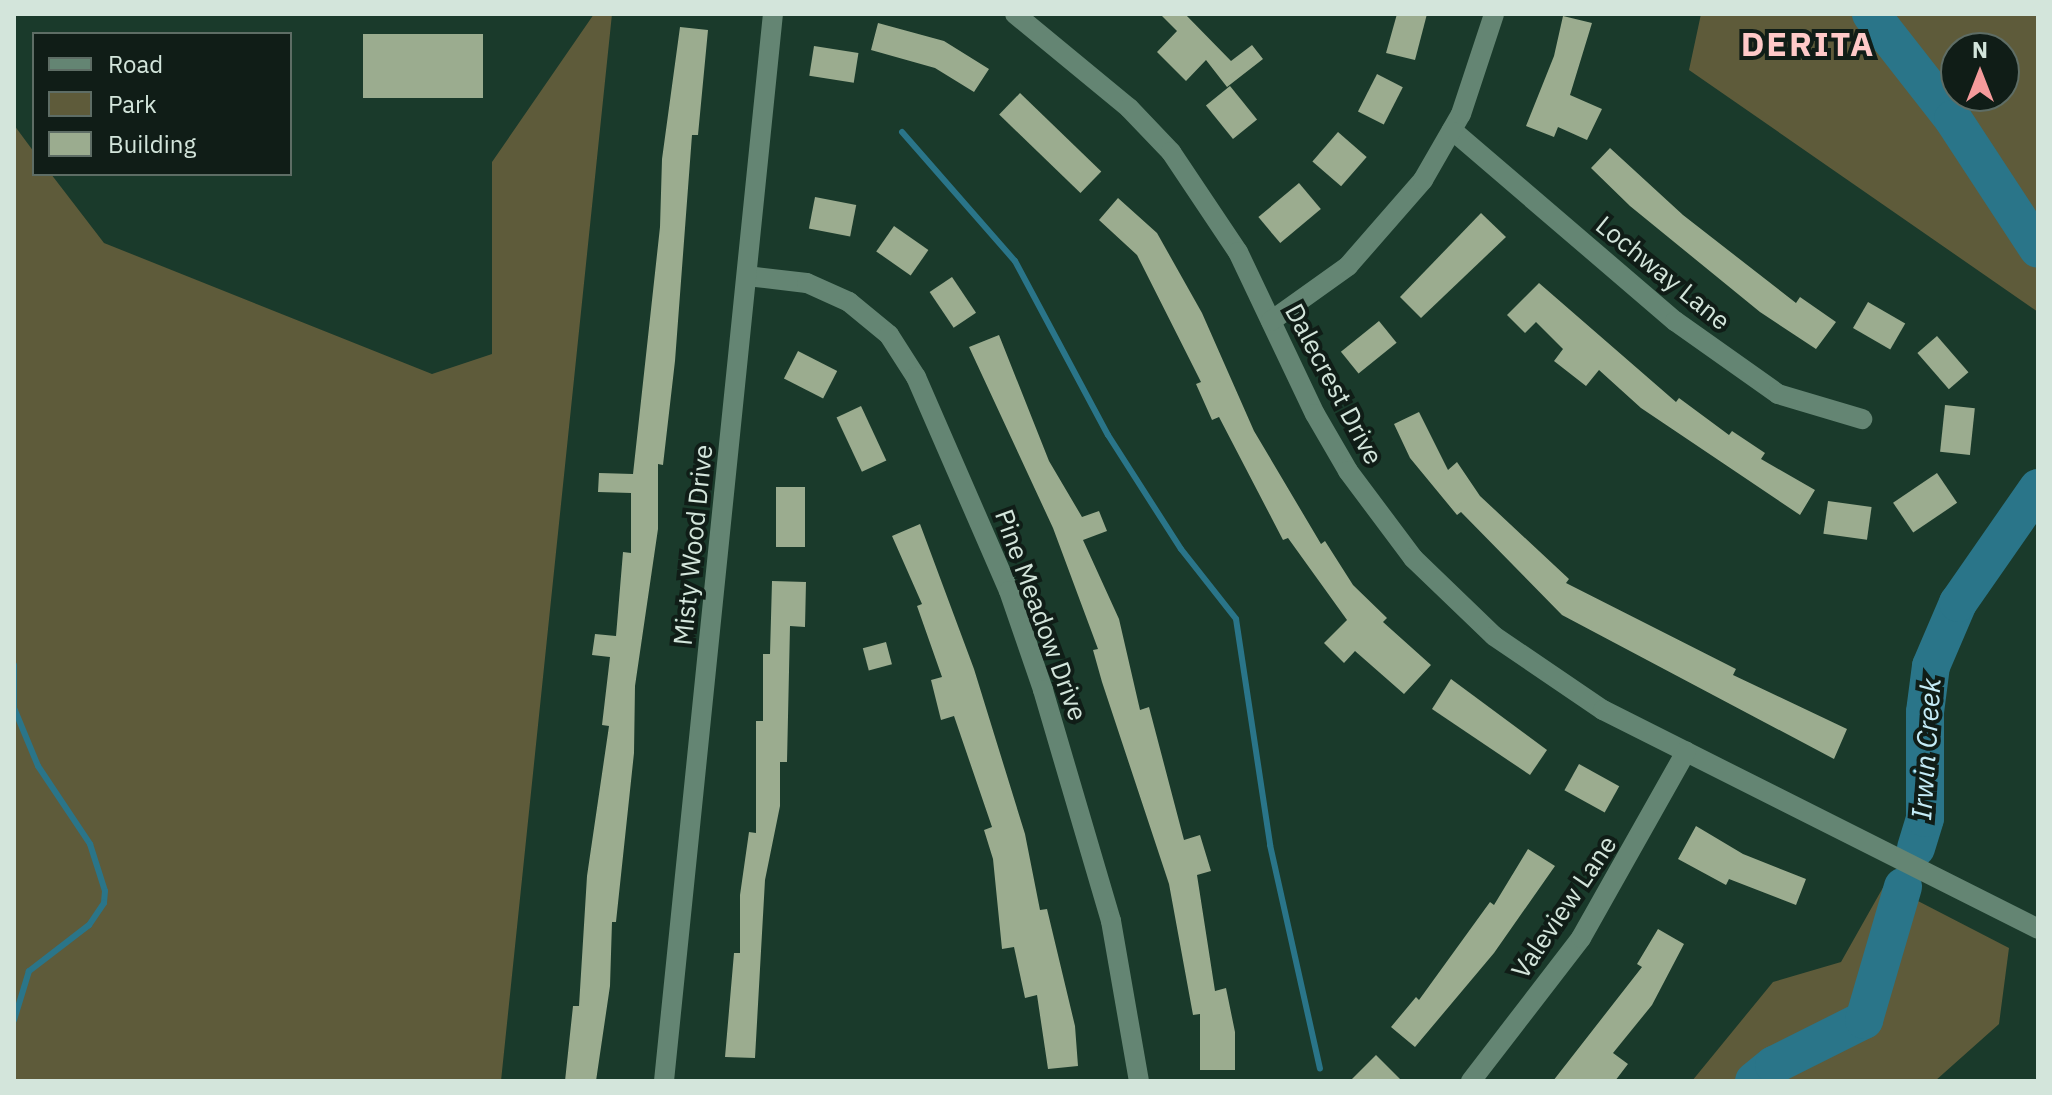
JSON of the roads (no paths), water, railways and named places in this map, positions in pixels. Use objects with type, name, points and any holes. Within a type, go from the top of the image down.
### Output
[{"type":"street","name":"Misty Wood Drive","points":[[664,1081],[773,14]]},
{"type":"street","name":"Dalecrest Drive","points":[[1015,14],[1129,108],[1171,152],[1238,252],[1348,471],[1405,548],[1449,596],[1545,674],[1686,752],[2038,929]]},
{"type":"street","points":[[1271,321],[1371,244],[1423,180],[1452,130],[1494,14]]},
{"type":"street","name":"Lochway Lane","points":[[1452,130],[1652,302],[1778,394],[1862,419]]},
{"type":"street","name":"Pine Meadow Drive","points":[[747,276],[807,283],[849,302],[889,335],[916,377],[981,522],[1043,690],[1111,921],[1139,1081]]},
{"type":"street","name":"Valeview Lane","points":[[1471,1081],[1581,938],[1686,752]]},
{"type":"waterway","name":"Irwin Creek","points":[[1871,14],[1953,119],[2038,249]]},
{"type":"waterway","points":[[902,132],[1015,261],[1108,435],[1181,549],[1236,619],[1270,845],[1320,1068]]},
{"type":"waterway","name":"Irwin Creek","points":[[1916,848],[1925,818],[1925,712],[1931,666],[1958,603],[2038,488]]},
{"type":"waterway","points":[[14,665],[14,707]]},
{"type":"waterway","points":[[14,708],[38,766],[90,844],[105,891],[104,903],[89,925],[29,971],[14,1020]]},
{"type":"waterway","name":"Irwin Creek","points":[[1754,1081],[1774,1065],[1864,1020],[1903,887]]},
{"type":"district","name":"DERITA","points":[[1808,44]]}]
